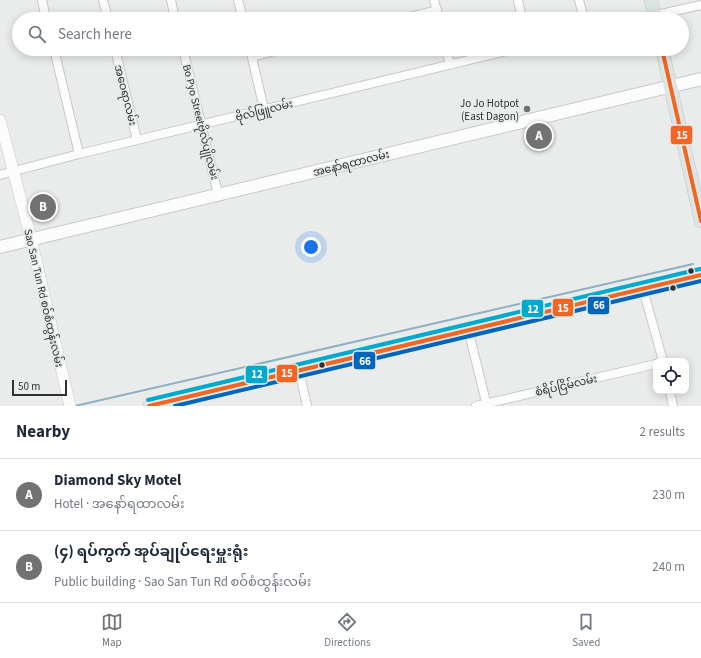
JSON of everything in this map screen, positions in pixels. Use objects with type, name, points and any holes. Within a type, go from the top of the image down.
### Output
[{"type":"main road","points":[[650,0],[653,12]]},
{"type":"main road","points":[[664,56],[701,221]]},
{"type":"main road","name":"အနော်ရထာလမ်း","points":[[0,247],[701,79]]},
{"type":"main road","points":[[687,278],[701,267]]},
{"type":"main road","points":[[150,406],[468,329],[701,275]]},
{"type":"main road","points":[[687,278],[701,283]]},
{"type":"street","points":[[42,0],[45,12]]},
{"type":"street","points":[[103,0],[106,12]]},
{"type":"street","points":[[171,0],[174,12]]},
{"type":"street","points":[[238,0],[241,12]]},
{"type":"street","points":[[429,12],[437,10],[434,0]]},
{"type":"street","points":[[518,0],[521,12]]},
{"type":"street","points":[[579,0],[582,12]]},
{"type":"street","points":[[674,12],[701,5]]},
{"type":"street","points":[[56,56],[79,154]]},
{"type":"street","name":"အဝေရာလမ်း","points":[[117,56],[137,140]]},
{"type":"street","name":"Bo Pyo Streetဗိုလ်ပျိုလမ်း","points":[[185,56],[218,194]]},
{"type":"street","points":[[252,56],[264,109]]},
{"type":"street","points":[[448,56],[450,65]]},
{"type":"street","name":"ဗိုလ်ဖြူလမ်း","points":[[0,175],[79,154],[487,56]]},
{"type":"street","name":"Sao San Tun Rd စဝ်စံထွန်းလမ်း","points":[[0,120],[31,239],[70,406]]},
{"type":"street","points":[[643,289],[661,358]]},
{"type":"street","points":[[468,329],[487,405]]},
{"type":"street","name":"စံရိပ်ငြိမ်လမ်း","points":[[476,406],[487,405],[653,365]]},
{"type":"street","points":[[299,370],[307,406]]},
{"type":"street","points":[[671,394],[673,406]]},
{"type":"waterway","points":[[75,406],[693,264]]},
{"type":"transit line","name":"15","points":[[664,56],[701,221]]},
{"type":"transit line","name":"12","points":[[148,400],[700,269]]},
{"type":"transit line","name":"15","points":[[149,406],[701,275]]},
{"type":"transit line","name":"66","points":[[175,406],[701,281]]},
{"type":"place","name":"Jo Jo Hotpot (East Dagon)","points":[[527,109]]},
{"type":"place","name":"Diamond Sky Motel","points":[[539,136]]},
{"type":"place","name":"(၄) ရပ်ကွက် အုပ်ချုပ်ရေးမှူးရုံး","points":[[43,207]]}]
